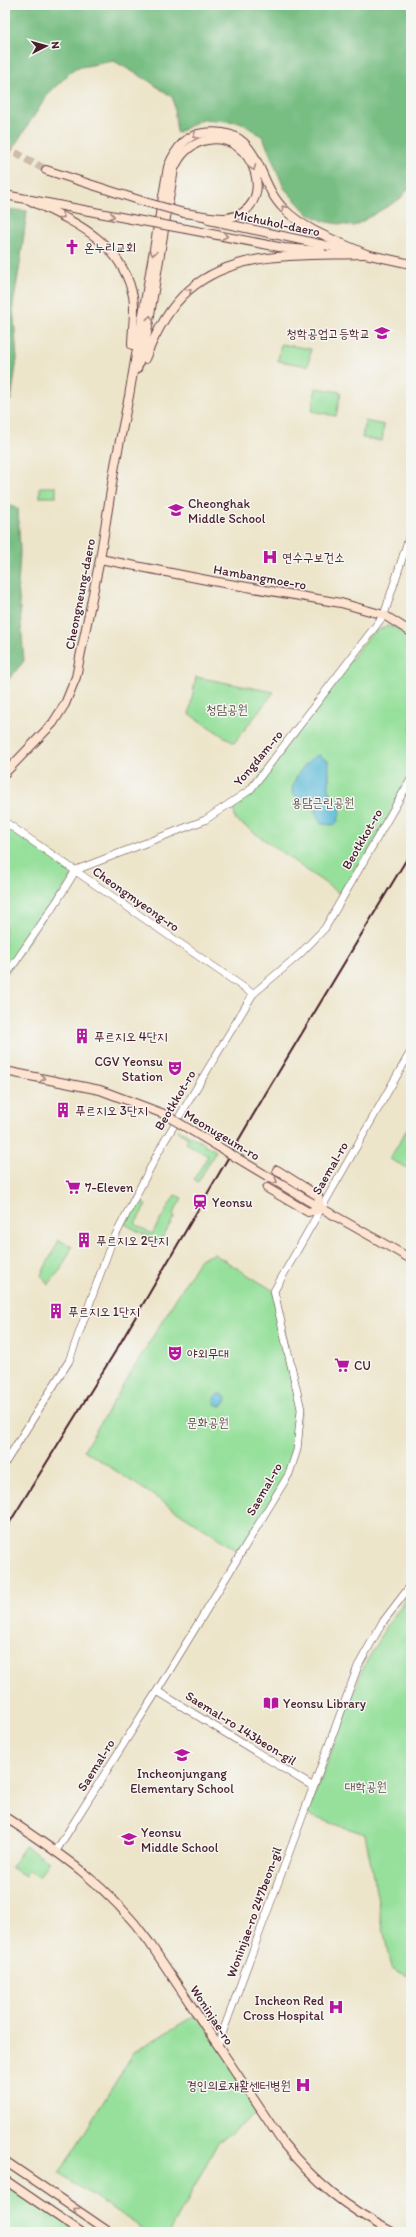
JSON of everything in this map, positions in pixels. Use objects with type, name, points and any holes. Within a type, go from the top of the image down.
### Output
[{"type":"main road","points":[[129,396],[168,167],[172,156],[190,138],[200,133],[214,132],[226,133],[238,138],[256,156],[270,188],[282,208],[299,222],[366,254]]},
{"type":"main road","points":[[46,170],[145,202],[184,212],[226,218],[242,213],[254,201],[257,184],[252,163],[245,152],[227,141],[211,140],[196,143],[180,157],[174,169],[146,339],[129,396]]},
{"type":"main road","points":[[5,195],[27,199],[90,231],[110,250],[126,273],[133,298],[132,363],[129,396]]},
{"type":"main road","name":"Michuhol-daero","points":[[27,199],[284,248],[366,254]]},
{"type":"main road","name":"Michuhol-daero","points":[[184,212],[218,223],[411,264]]},
{"type":"main road","points":[[129,396],[151,346],[168,315],[189,290],[220,270],[240,263],[267,258],[366,254]]},
{"type":"main road","name":"Cheongneung-daero","points":[[5,773],[53,723],[65,704],[76,678],[100,559],[115,465],[129,396]]},
{"type":"main road","name":"Hambangmoe-ro","points":[[100,559],[212,581],[341,603],[384,615],[411,632]]},
{"type":"main road","name":"Meonugeum-ro","points":[[5,1071],[100,1090],[157,1111],[185,1126],[321,1209],[411,1259]]},
{"type":"main road","points":[[267,1188],[308,1212],[321,1209],[318,1196],[277,1170]]},
{"type":"main road","name":"Woninjae-ro","points":[[5,1817],[90,1876],[131,1917],[283,2143],[310,2175],[335,2197],[361,2215],[392,2232]]},
{"type":"main road","points":[[5,2161],[109,2232]]},
{"type":"main road","points":[[5,2180],[81,2232]]},
{"type":"street","name":"Yongdam-ro","points":[[76,870],[205,820],[250,790],[384,615],[411,531]]},
{"type":"street","name":"Beotkkot-ro","points":[[5,1463],[69,1361],[111,1244],[161,1146],[253,994],[300,954],[325,928],[411,779]]},
{"type":"street","name":"Cheongmyeong-ro","points":[[5,822],[253,994]]},
{"type":"street","points":[[5,977],[57,901],[76,870]]},
{"type":"street","name":"Saemal-ro","points":[[56,1851],[157,1691],[289,1474],[297,1450],[301,1427],[300,1397],[274,1291],[411,1051]]},
{"type":"street","name":"Woninjae-ro 247beon-gil","points":[[218,2045],[312,1786],[358,1666],[382,1623],[411,1585]]},
{"type":"street","name":"Saemal-ro 143beon-gil","points":[[157,1691],[312,1786]]},
{"type":"green space","points":[[5,5],[411,5],[411,185],[400,199],[354,226],[326,222],[308,214],[284,188],[263,137],[240,122],[202,119],[177,133],[173,98],[149,81],[114,61],[75,68],[49,93],[5,160]]},
{"type":"green space","points":[[5,209],[27,211],[13,305],[17,359],[11,400],[5,404]]},
{"type":"green space","points":[[281,344],[311,349],[308,366],[278,361]]},
{"type":"green space","points":[[316,388],[341,392],[336,416],[312,411]]},
{"type":"green space","points":[[365,421],[384,425],[382,441],[362,438]]},
{"type":"green space","points":[[40,487],[56,487],[56,497],[40,497]]},
{"type":"green space","points":[[5,503],[18,509],[20,553],[18,585],[24,661],[8,680],[5,679]]},
{"type":"green space","name":"용담근린공원","points":[[386,626],[397,628],[411,637],[411,779],[343,896],[235,819],[233,802],[248,792],[370,635]]},
{"type":"green space","name":"청담공원","points":[[196,677],[274,692],[234,743],[189,714]]},
{"type":"green space","points":[[11,826],[76,870],[5,976],[5,834]]},
{"type":"green space","points":[[411,1122],[411,1170],[390,1159]]},
{"type":"green space","points":[[179,1129],[216,1151],[198,1182],[194,1179],[208,1156],[186,1143],[188,1138],[178,1132]]},
{"type":"green space","points":[[175,1195],[182,1198],[173,1214],[175,1216],[159,1243],[125,1224],[137,1199],[146,1205],[135,1224],[152,1234]]},
{"type":"green space","points":[[59,1240],[72,1247],[61,1269],[48,1285],[41,1275]]},
{"type":"green space","name":"문화공원","points":[[214,1254],[274,1291],[301,1409],[289,1474],[241,1553],[84,1450],[200,1259]]},
{"type":"green space","name":"대학공원","points":[[411,1592],[411,1977],[391,1969],[365,1834],[307,1815],[363,1668],[386,1627]]},
{"type":"green space","points":[[25,1846],[49,1861],[39,1877],[29,1870],[25,1876],[11,1867]]},
{"type":"green space","points":[[197,2014],[261,2109],[217,2144],[170,2232],[148,2232],[59,2174],[134,2052]]},
{"type":"green space","points":[[5,2180],[81,2232],[5,2232]]},
{"type":"water","points":[[319,755],[329,762],[329,791],[341,809],[338,821],[334,825],[321,824],[315,811],[299,801],[292,792],[297,776],[305,764]]},
{"type":"water","points":[[220,1394],[224,1396],[226,1400],[224,1404],[220,1406],[216,1404],[214,1400],[216,1396]]},
{"type":"tunnel","points":[[5,147],[46,170]]},
{"type":"railway","points":[[5,1530],[118,1347],[266,1093],[411,852]]},
{"type":"place","name":"온누리교회","points":[[72,247]]},
{"type":"place","name":"청학공업고등학교","points":[[382,333]]},
{"type":"place","name":"Cheonghak Middle School","points":[[176,510]]},
{"type":"place","name":"연수구보건소","points":[[270,557]]},
{"type":"place","name":"푸르지오 4단지","points":[[82,1036]]},
{"type":"place","name":"CGV Yeonsu Station","points":[[175,1068]]},
{"type":"place","name":"푸르지오 3단지","points":[[63,1110]]},
{"type":"place","name":"7-Eleven","points":[[73,1187]]},
{"type":"place","name":"Yeonsu","points":[[200,1202]]},
{"type":"place","name":"푸르지오 2단지","points":[[84,1240]]},
{"type":"place","name":"푸르지오 1단지","points":[[56,1311]]},
{"type":"place","name":"야외무대","points":[[175,1353]]},
{"type":"place","name":"CU","points":[[342,1365]]},
{"type":"place","name":"Yeonsu Library","points":[[271,1703]]},
{"type":"place","name":"Incheonjungang Elementary School","points":[[182,1755]]},
{"type":"place","name":"Yeonsu Middle School","points":[[129,1839]]},
{"type":"place","name":"Incheon Red Cross Hospital","points":[[336,2007]]},
{"type":"place","name":"경인의료재활센터병원","points":[[303,2085]]}]
